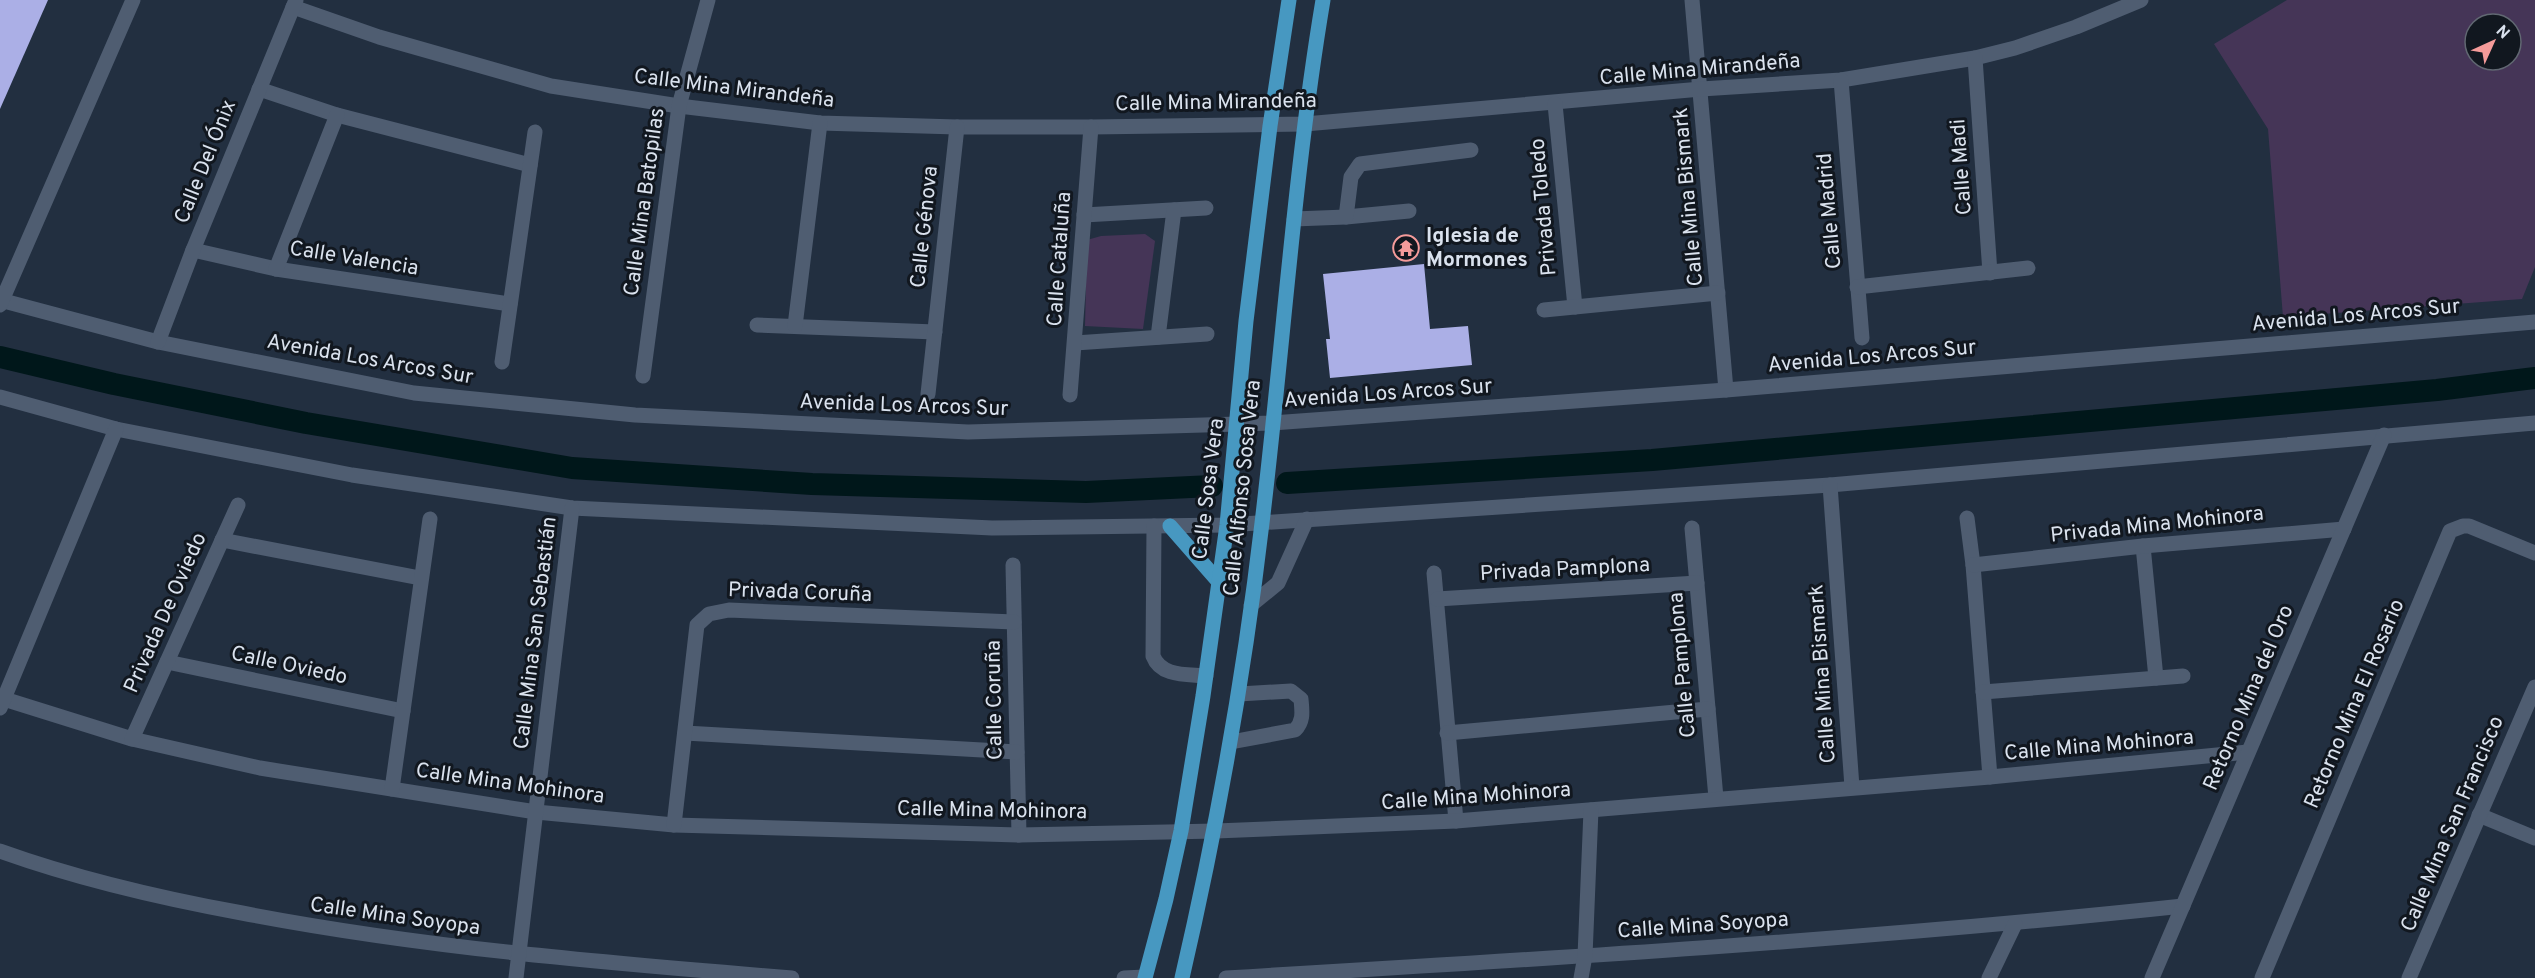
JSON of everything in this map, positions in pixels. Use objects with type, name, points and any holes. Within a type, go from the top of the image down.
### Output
[{"type":"main road","name":"Calle Sosa Vera","points":[[1145,977],[1181,831],[1206,676],[1227,525],[1246,321],[1270,126],[1289,0]]},
{"type":"main road","name":"Calle Alfonso Sosa Vera","points":[[1182,978],[1216,831],[1239,694],[1262,522],[1305,124],[1323,0]]},
{"type":"main road","points":[[1162,526],[1219,582]]},
{"type":"street","points":[[1,302],[133,0]]},
{"type":"street","name":"Calle Mina Batopilas","points":[[643,376],[679,106],[708,0]]},
{"type":"street","name":"Calle Mina Bismark","points":[[1692,0],[1726,390]]},
{"type":"street","name":"Calle Mina Mirandeña","points":[[295,3],[379,37],[551,86],[679,106],[820,123],[957,127],[1091,127],[1305,124],[1555,104],[1701,89],[1841,80],[1975,58],[2015,48],[2140,0]]},
{"type":"street","name":"Calle Del Ónix","points":[[158,342],[193,250],[295,3]]},
{"type":"street","name":"Calle Madi","points":[[1975,58],[1990,273]]},
{"type":"street","name":"Calle Madrid","points":[[1841,80],[1862,338]]},
{"type":"street","points":[[259,88],[337,116],[530,165]]},
{"type":"street","name":"Privada Toledo","points":[[1555,104],[1575,307]]},
{"type":"street","points":[[276,269],[337,116]]},
{"type":"street","points":[[795,326],[820,123]]},
{"type":"street","name":"Calle Génova","points":[[928,394],[957,127]]},
{"type":"street","name":"Calle Cataluña","points":[[1070,395],[1091,127]]},
{"type":"street","points":[[502,362],[535,132]]},
{"type":"street","points":[[1346,217],[1351,177],[1360,164],[1471,150]]},
{"type":"street","points":[[1084,215],[1206,208]]},
{"type":"street","points":[[1158,337],[1174,210]]},
{"type":"street","points":[[1294,219],[1409,211]]},
{"type":"street","name":"Calle Valencia","points":[[193,250],[276,269],[510,304]]},
{"type":"street","points":[[1857,287],[2028,268]]},
{"type":"street","points":[[1544,310],[1718,293]]},
{"type":"street","name":"Avenida Los Arcos Sur","points":[[1,302],[158,342],[414,393],[635,416],[968,432],[1238,426],[1726,390],[2535,322]]},
{"type":"street","points":[[757,325],[935,332]]},
{"type":"street","points":[[1075,343],[1208,334]]},
{"type":"street","points":[[0,397],[116,429],[352,475],[572,508],[992,528],[1227,525],[1830,485],[2535,423]]},
{"type":"street","points":[[2,704],[116,429]]},
{"type":"street","name":"Retorno Mina del Oro","points":[[2152,978],[2384,435]]},
{"type":"street","name":"Calle Mina Bismark","points":[[1830,485],[1852,787]]},
{"type":"street","name":"Privada De Oviedo","points":[[132,739],[238,505]]},
{"type":"street","name":"Calle Mina San Sebastián","points":[[516,978],[572,508]]},
{"type":"street","name":"Calle Mina Mohinora","points":[[1967,518],[1973,565],[1990,777]]},
{"type":"street","points":[[392,789],[430,519]]},
{"type":"street","points":[[1251,605],[1278,583],[1307,519]]},
{"type":"street","points":[[1162,526],[1153,656],[1159,668],[1167,672],[1206,676]]},
{"type":"street","name":"Retorno Mina El Rosario","points":[[2262,978],[2450,531],[2469,526],[2535,553]]},
{"type":"street","name":"Calle Pamplona","points":[[1692,528],[1716,798]]},
{"type":"street","name":"Privada Mina Mohinora","points":[[1973,565],[2143,546],[2344,529]]},
{"type":"street","points":[[222,540],[420,578]]},
{"type":"street","points":[[2143,546],[2156,678]]},
{"type":"street","name":"Calle Coruña","points":[[1013,564],[1019,835]]},
{"type":"street","points":[[1434,573],[1456,820]]},
{"type":"street","name":"Privada Pamplona","points":[[1437,599],[1697,583]]},
{"type":"street","name":"Privada Coruña","points":[[674,825],[697,625],[709,614],[729,610],[1014,622]]},
{"type":"street","name":"Calle Oviedo","points":[[166,662],[403,711]]},
{"type":"street","points":[[1983,692],[2183,676]]},
{"type":"street","name":"Calle Mina San Francisco","points":[[2409,978],[2535,687]]},
{"type":"street","points":[[1231,742],[1295,730],[1300,725],[1302,717],[1301,699],[1291,691],[1239,694]]},
{"type":"street","name":"Calle Mina Mohinora","points":[[2,704],[132,739],[260,768],[536,812],[674,825],[1019,835],[1216,831],[1456,820],[1990,777],[2248,752]]},
{"type":"street","points":[[1447,733],[1708,709]]},
{"type":"street","points":[[685,732],[1017,752]]},
{"type":"street","points":[[1581,978],[1585,956],[1591,810]]},
{"type":"street","points":[[2480,815],[2535,838]]},
{"type":"street","name":"Calle Mina Soyopa","points":[[0,851],[37,864],[172,900],[313,927],[519,955],[792,978]]},
{"type":"street","name":"Calle Mina Soyopa","points":[[1226,978],[1585,956],[2015,924],[2182,906]]},
{"type":"street","points":[[1989,978],[2015,924]]},
{"type":"street","points":[[1124,978],[1145,977]]},
{"type":"shaded area","points":[[2287,0],[2535,0],[2535,267],[2522,299],[2283,317],[2268,129],[2214,44]]},
{"type":"shaded area","points":[[1145,234],[1155,241],[1143,329],[1085,326],[1087,240],[1101,236]]},
{"type":"building","points":[[0,0],[48,0],[0,109]]},
{"type":"building","points":[[1424,264],[1430,329],[1468,326],[1472,365],[1330,378],[1326,339],[1330,339],[1323,274]]},
{"type":"waterway","points":[[0,357],[114,384],[306,423],[572,468],[812,484],[1086,492],[1212,486]]},
{"type":"waterway","points":[[1287,483],[1652,460],[2437,390],[2535,378]]},
{"type":"place","name":"Iglesia de Mormones","points":[[1406,248]]}]
